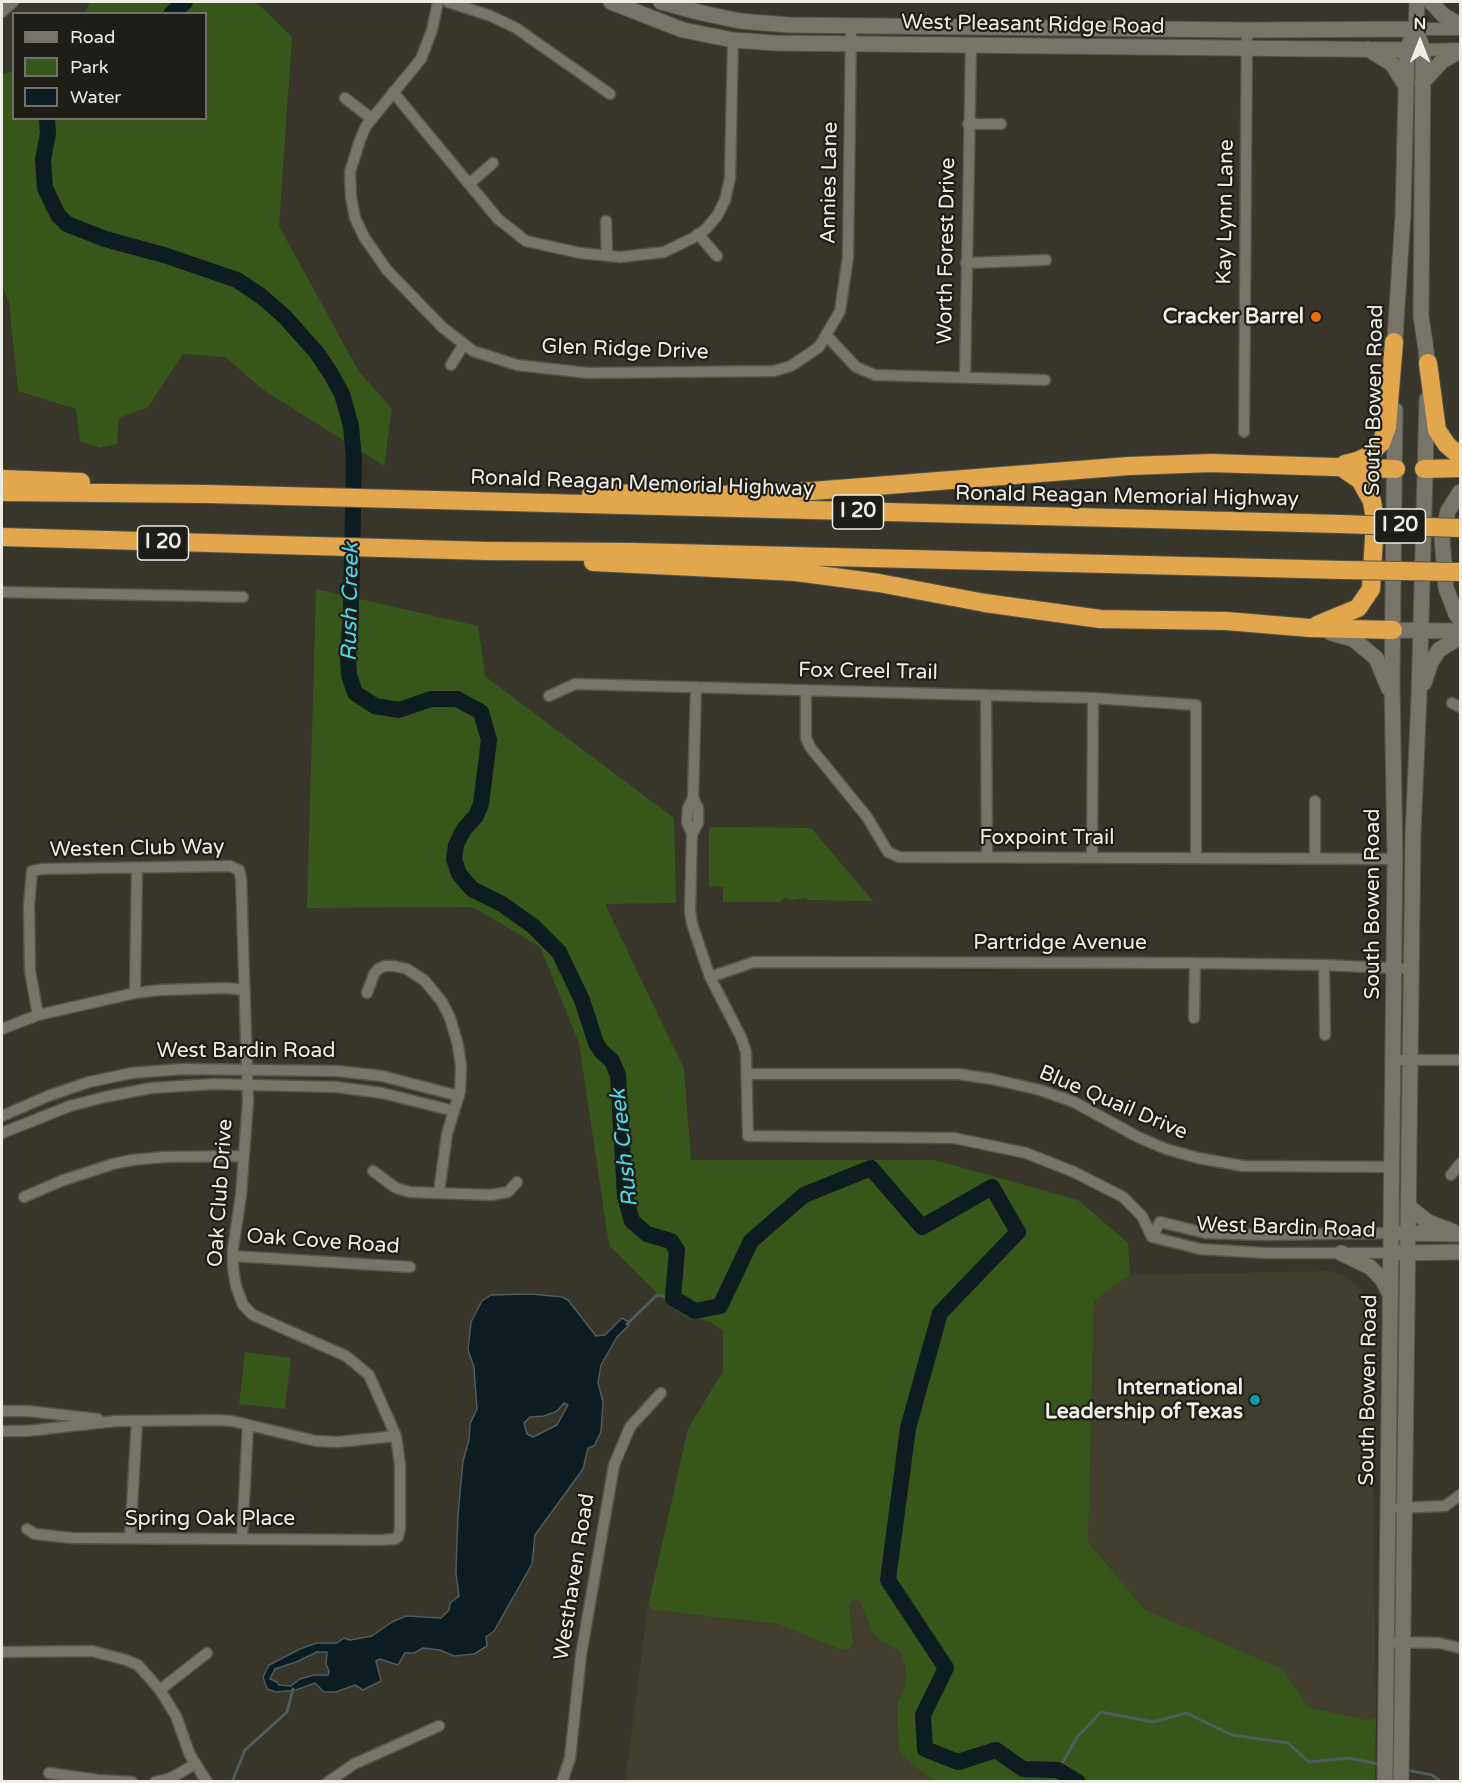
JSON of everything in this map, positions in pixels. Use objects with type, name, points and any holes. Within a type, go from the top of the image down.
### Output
[{"type":"highway","points":[[1317,466],[1357,461],[1372,453],[1381,443],[1387,427],[1394,342]]},
{"type":"highway","points":[[1428,363],[1437,430],[1447,445],[1461,456]]},
{"type":"highway","points":[[443,500],[589,493],[718,495],[812,491],[1129,466],[1211,463],[1396,469]]},
{"type":"highway","points":[[1310,628],[1358,608],[1371,589],[1375,520],[1372,501],[1360,480],[1341,467]]},
{"type":"highway","points":[[1424,469],[1461,468]]},
{"type":"highway","points":[[2,479],[71,481],[208,494]]},
{"type":"highway","name":"Ronald Reagan Memorial Highway","points":[[2,492],[208,494],[1461,528]]},
{"type":"highway","name":"I 20","points":[[2,537],[487,551],[634,552],[1461,572]]},
{"type":"highway","points":[[2,549],[123,542]]},
{"type":"highway","points":[[487,551],[617,565],[796,572],[879,583],[985,603],[1100,618],[1226,621],[1310,628],[1393,630]]},
{"type":"main road","name":"West Pleasant Ridge Road","points":[[611,2],[683,30],[733,40],[775,43],[1423,50]]},
{"type":"main road","name":"West Pleasant Ridge Road","points":[[661,2],[740,21],[789,25],[1247,30],[1416,29]]},
{"type":"main road","name":"South Bowen Road","points":[[1385,1782],[1391,1298],[1399,1253],[1408,1233],[1413,834],[1428,363],[1421,316],[1423,50],[1416,29],[1417,2]]},
{"type":"main road","points":[[1431,2],[1443,15],[1461,27]]},
{"type":"main road","name":"South Bowen Road","points":[[1401,1782],[1404,1508],[1399,1253],[1392,1233],[1395,859],[1393,630],[1396,469],[1394,342],[1402,225],[1407,50],[1416,29]]},
{"type":"main road","points":[[1368,49],[1392,64],[1406,86]]},
{"type":"main road","points":[[1422,83],[1442,61],[1461,50]]},
{"type":"main road","points":[[1402,225],[1421,222]]},
{"type":"main road","points":[[1396,469],[1424,469]]},
{"type":"main road","points":[[1461,492],[1448,511],[1442,538],[1446,588],[1456,614],[1461,619]]},
{"type":"main road","points":[[1310,628],[1353,639],[1376,658],[1386,679],[1393,704]]},
{"type":"main road","points":[[1393,630],[1461,632]]},
{"type":"main road","points":[[1419,697],[1431,662],[1439,650],[1461,637]]},
{"type":"main road","points":[[1409,1207],[1428,1222],[1461,1234]]},
{"type":"main road","name":"West Bardin Road","points":[[1392,1233],[1461,1234]]},
{"type":"main road","name":"West Bardin Road","points":[[1399,1253],[1461,1252]]},
{"type":"main road","points":[[1341,1253],[1370,1268],[1382,1279],[1391,1298]]},
{"type":"street","points":[[2,12],[13,2]]},
{"type":"street","name":"Glen Ridge Drive","points":[[438,2],[432,30],[421,59],[366,126],[350,172],[355,218],[364,237],[387,270],[442,327],[484,356],[517,365],[588,373],[774,371],[799,361],[819,347],[827,336]]},
{"type":"street","points":[[448,2],[491,16],[516,28],[610,94]]},
{"type":"street","name":"Annies Lane","points":[[827,336],[840,311],[848,257],[851,26]]},
{"type":"street","name":"West Pleasant Ridge Road","points":[[1416,29],[1461,27]]},
{"type":"street","name":"Kay Lynn Lane","points":[[1244,432],[1247,30]]},
{"type":"street","points":[[393,92],[498,219],[526,241],[568,251],[607,256],[621,257],[664,252],[699,234],[717,216],[725,200],[730,178],[733,40]]},
{"type":"street","name":"Worth Forest Drive","points":[[965,378],[971,45]]},
{"type":"street","name":"West Pleasant Ridge Road","points":[[1423,50],[1461,50]]},
{"type":"street","points":[[345,98],[372,119]]},
{"type":"street","points":[[968,124],[1001,124]]},
{"type":"street","points":[[469,184],[493,163]]},
{"type":"street","points":[[606,221],[607,256]]},
{"type":"street","points":[[699,234],[717,256]]},
{"type":"street","points":[[966,263],[1046,261]]},
{"type":"street","points":[[827,336],[856,368],[875,375],[1045,380]]},
{"type":"street","points":[[451,365],[464,344]]},
{"type":"street","points":[[2,592],[243,597]]},
{"type":"street","name":"Fox Creel Trail","points":[[549,696],[574,684],[1093,698],[1196,705],[1196,858]]},
{"type":"street","points":[[696,687],[693,798],[698,808],[698,823],[692,834],[690,910],[692,924],[710,977],[741,1036],[746,1052],[748,1136],[954,1138],[1026,1153],[1074,1172],[1123,1197],[1142,1216],[1152,1237]]},
{"type":"street","name":"Foxpoint Trail","points":[[806,690],[806,738],[810,747],[867,817],[888,852],[899,857],[1395,859]]},
{"type":"street","points":[[986,695],[987,858]]},
{"type":"street","points":[[1092,858],[1093,698]]},
{"type":"street","points":[[1315,801],[1315,859]]},
{"type":"street","name":"Westen Club Way","points":[[38,1015],[30,970],[29,905],[32,871],[230,866],[236,867],[240,873]]},
{"type":"street","points":[[135,993],[137,868]]},
{"type":"street","name":"Oak Club Drive","points":[[240,873],[248,1101],[241,1195],[233,1256],[236,1286],[243,1305],[253,1315],[346,1356],[369,1375],[396,1436],[400,1465],[400,1518],[398,1537],[395,1539]]},
{"type":"street","name":"Partridge Avenue","points":[[710,977],[754,962],[1195,963],[1412,969]]},
{"type":"street","points":[[1194,1018],[1195,963]]},
{"type":"street","points":[[1324,965],[1325,1035]]},
{"type":"street","points":[[367,993],[378,969],[385,966],[407,969],[425,981],[442,1002],[450,1018],[458,1045],[461,1067],[459,1096],[447,1134],[440,1192]]},
{"type":"street","points":[[2,1029],[38,1015],[135,993],[226,988],[244,990]]},
{"type":"street","points":[[1393,1060],[1461,1060]]},
{"type":"street","name":"West Bardin Road","points":[[2,1116],[48,1096],[89,1082],[132,1073],[182,1069],[337,1071],[382,1076],[459,1096]]},
{"type":"street","name":"Blue Quail Drive","points":[[748,1074],[958,1074],[981,1077],[1040,1090],[1074,1102],[1138,1137],[1198,1158],[1243,1166],[1392,1167]]},
{"type":"street","name":"West Bardin Road","points":[[2,1133],[70,1106],[117,1094],[151,1088],[214,1084],[336,1088],[382,1093],[454,1111]]},
{"type":"street","points":[[24,1197],[61,1181],[132,1160],[164,1157],[244,1156]]},
{"type":"street","points":[[1452,1175],[1461,1164]]},
{"type":"street","points":[[373,1171],[396,1188],[410,1192],[491,1195],[508,1192],[517,1182]]},
{"type":"street","name":"West Bardin Road","points":[[1392,1233],[1262,1235],[1205,1233],[1160,1222],[1152,1237],[1200,1249],[1399,1253]]},
{"type":"street","name":"Oak Cove Road","points":[[233,1256],[410,1267]]},
{"type":"street","name":"Westhaven Road","points":[[562,1782],[570,1758],[581,1655],[614,1465],[630,1427],[661,1393]]},
{"type":"street","points":[[2,1412],[28,1412],[116,1421],[216,1420],[316,1441],[338,1442],[396,1436]]},
{"type":"street","points":[[2,1431],[27,1431],[116,1421]]},
{"type":"street","points":[[130,1538],[137,1421]]},
{"type":"street","points":[[242,1539],[248,1425]]},
{"type":"street","points":[[1389,1508],[1445,1506],[1461,1495]]},
{"type":"street","name":"Spring Oak Place","points":[[27,1529],[35,1534],[72,1538],[395,1539]]},
{"type":"street","points":[[1387,1642],[1439,1643],[1461,1648]]},
{"type":"street","points":[[2,1652],[92,1651],[138,1665],[160,1690],[176,1716],[195,1764],[207,1782]]},
{"type":"street","points":[[160,1690],[207,1653]]},
{"type":"street","points":[[328,1782],[354,1764],[438,1726]]},
{"type":"street","points":[[155,1782],[171,1778],[195,1764]]},
{"type":"street","points":[[49,1773],[132,1782]]},
{"type":"shaded area","points":[[1329,1271],[1346,1277],[1362,1290],[1370,1308],[1376,1718],[1367,1720],[1308,1707],[1283,1669],[1144,1609],[1088,1542],[1094,1301],[1130,1275]]},
{"type":"shaded area","points":[[857,1599],[874,1634],[881,1641],[900,1651],[905,1664],[906,1679],[903,1693],[897,1702],[898,1718],[933,1779],[945,1781],[625,1782],[648,1606],[655,1610],[778,1624],[842,1650],[853,1644],[849,1605]]},
{"type":"green space","points":[[91,2],[256,2],[292,37],[279,226],[358,370],[392,409],[384,466],[262,389],[225,357],[183,354],[148,407],[119,418],[117,444],[99,448],[80,441],[76,409],[18,391],[9,302],[2,286],[2,75],[12,71],[12,120],[207,120],[207,12],[85,12]]},
{"type":"green space","points":[[316,589],[478,626],[485,676],[674,818],[676,903],[605,904],[684,1069],[691,1160],[935,1160],[1078,1200],[1128,1243],[1130,1275],[1094,1301],[1088,1542],[1144,1609],[1283,1669],[1308,1707],[1367,1720],[1376,1718],[1375,1781],[1377,1781],[945,1782],[933,1779],[915,1767],[899,1751],[897,1702],[903,1693],[906,1679],[905,1664],[900,1651],[881,1641],[874,1634],[857,1599],[849,1605],[853,1644],[849,1649],[842,1650],[778,1624],[654,1610],[648,1606],[688,1429],[723,1371],[723,1331],[709,1321],[686,1317],[667,1303],[609,1245],[579,1043],[540,947],[473,907],[307,908]]},
{"type":"green space","points":[[709,827],[811,828],[873,901],[804,898],[790,900],[786,897],[779,902],[723,902],[723,887],[709,886]]},
{"type":"green space","points":[[245,1352],[291,1358],[285,1409],[239,1404]]},
{"type":"water","points":[[531,1294],[562,1297],[568,1300],[596,1336],[605,1335],[622,1318],[629,1322],[629,1325],[617,1337],[601,1365],[598,1383],[603,1402],[601,1432],[594,1446],[588,1448],[583,1469],[535,1535],[532,1564],[494,1631],[486,1637],[487,1646],[474,1654],[454,1656],[440,1650],[423,1648],[414,1653],[405,1653],[398,1665],[380,1659],[376,1661],[381,1681],[363,1690],[355,1685],[336,1692],[324,1692],[315,1683],[296,1690],[276,1692],[267,1689],[263,1677],[269,1665],[300,1649],[317,1643],[337,1643],[344,1638],[350,1640],[372,1636],[392,1622],[406,1616],[441,1618],[449,1610],[450,1603],[459,1596],[456,1573],[463,1461],[469,1440],[470,1424],[477,1409],[474,1367],[468,1350],[471,1322],[482,1301],[491,1295]],"holes":[[[564,1403],[568,1405],[557,1425],[533,1437],[527,1434],[524,1423],[530,1417],[544,1416],[557,1411]],[[317,1652],[327,1652],[328,1675],[314,1675],[300,1679],[291,1686],[279,1685],[270,1679],[275,1669]]]},
{"type":"waterway","name":"Rush Creek","points":[[173,12],[185,2]]},
{"type":"waterway","name":"Rush Creek","points":[[47,120],[48,133],[43,160],[45,188],[58,215],[67,224],[105,239],[164,255],[237,280],[261,296],[285,317],[317,353],[342,394],[351,426],[354,459],[348,657],[349,675],[355,693],[375,706],[399,710],[431,699],[457,699],[481,712],[489,740],[481,804],[476,816],[464,829],[456,845],[454,859],[459,874],[472,889],[502,904],[533,926],[559,952],[582,1000],[596,1043],[612,1061],[618,1075],[625,1196],[632,1221],[647,1234],[671,1241],[677,1250],[673,1298],[695,1311],[720,1306],[751,1241],[804,1195],[871,1168],[922,1227],[992,1187],[1018,1232],[940,1313],[908,1428],[888,1580],[946,1668],[923,1715],[925,1749],[958,1762],[996,1750],[1023,1769],[1058,1770],[1078,1782]]},
{"type":"waterway","points":[[627,1324],[657,1295],[673,1298]]},
{"type":"waterway","points":[[232,1782],[245,1750],[287,1712],[293,1689]]},
{"type":"waterway","points":[[1058,1770],[1078,1736],[1101,1712],[1153,1722],[1186,1713],[1232,1735],[1288,1743],[1309,1762],[1349,1758],[1379,1764]]},
{"type":"waterway","points":[[1406,1770],[1432,1775],[1441,1782]]},
{"type":"place","name":"Cracker Barrel","points":[[1316,317]]},
{"type":"place","name":"International Leadership of Texas","points":[[1255,1400]]}]
